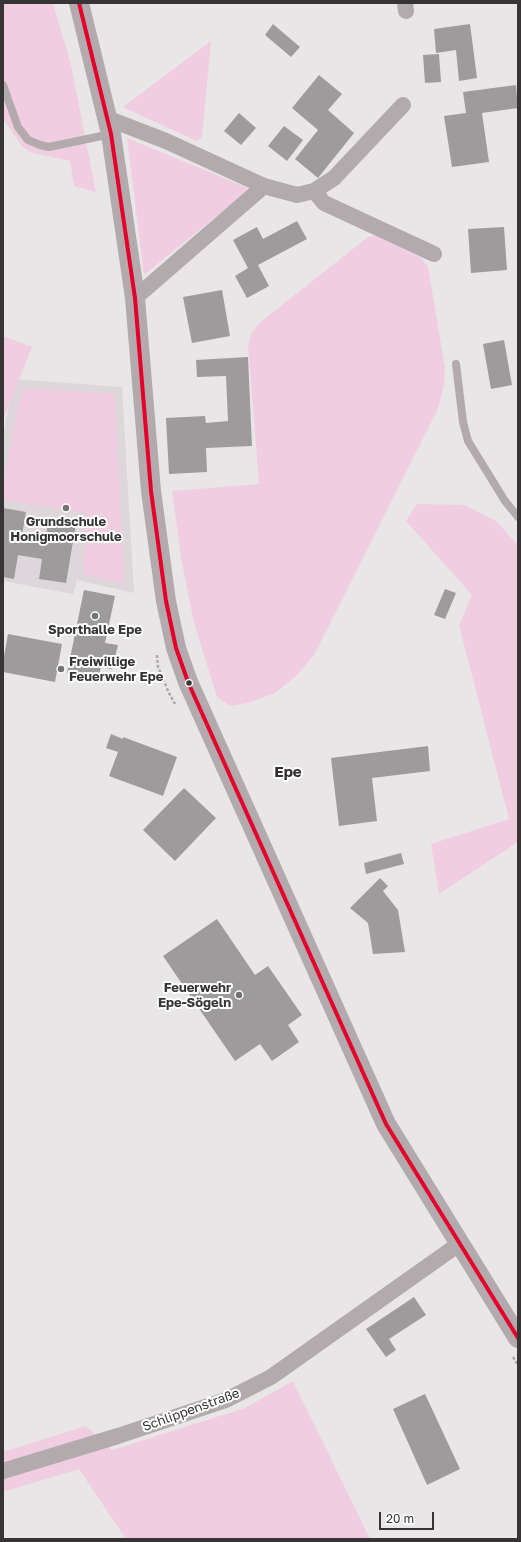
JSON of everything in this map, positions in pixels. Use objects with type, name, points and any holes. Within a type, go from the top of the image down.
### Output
[{"type":"street","points":[[79,3],[110,127],[135,298],[151,491],[166,601],[176,648],[188,682],[386,1124],[459,1244],[514,1345]]},
{"type":"street","points":[[110,127],[166,141],[264,186],[297,195],[314,191],[334,178],[403,105]]},
{"type":"street","points":[[135,298],[264,186]]},
{"type":"street","points":[[314,191],[324,203],[434,254]]},
{"type":"street","name":"Schlippenstraße","points":[[3,1471],[118,1436],[226,1400],[271,1377],[459,1244]]},
{"type":"lane","points":[[3,84],[18,127],[28,140],[40,145],[49,147],[110,127]]},
{"type":"lane","points":[[456,364],[463,422],[468,441],[505,501],[518,518]]},
{"type":"path","points":[[156,653],[158,667],[168,693],[176,706]]},
{"type":"path","points":[[514,1345],[518,1365]]},
{"type":"shaded area","points":[[3,3],[53,3],[71,65],[96,192],[74,186],[70,161],[29,152],[21,145],[3,119]]},
{"type":"shaded area","points":[[211,41],[202,137],[196,141],[123,107]]},
{"type":"shaded area","points":[[127,138],[248,188],[247,191],[144,275]]},
{"type":"shaded area","points":[[376,236],[420,257],[428,267],[445,368],[444,384],[438,409],[314,655],[296,676],[275,693],[248,703],[230,706],[217,697],[194,623],[181,558],[172,491],[259,484],[248,345],[251,334],[258,324],[368,237]]},
{"type":"shaded area","points":[[3,336],[32,347],[3,420]]},
{"type":"shaded area","name":"Grundschule Honigmoorschule","points":[[14,379],[122,387],[134,593],[77,580],[73,594],[3,581],[3,436]]},
{"type":"shaded area","points":[[22,388],[115,394],[124,584],[83,574],[86,513],[3,500],[3,484]]},
{"type":"shaded area","points":[[417,504],[465,505],[496,521],[518,545],[518,842],[439,894],[431,844],[509,819],[459,625],[472,595],[406,521]]},
{"type":"shaded area","points":[[293,1381],[370,1539],[126,1539],[79,1469],[3,1492],[3,1452],[86,1426],[112,1450],[245,1408]]},
{"type":"building","points":[[273,24],[300,47],[291,57],[265,35]]},
{"type":"building","points":[[470,24],[477,78],[459,81],[456,50],[436,53],[434,29]]},
{"type":"building","points":[[439,54],[441,82],[425,83],[423,55]]},
{"type":"building","points":[[319,75],[342,94],[328,110],[354,133],[318,178],[295,159],[318,130],[292,108]]},
{"type":"building","points":[[516,85],[518,108],[482,113],[489,162],[452,167],[444,116],[466,113],[463,92]]},
{"type":"building","points":[[239,113],[256,128],[241,145],[224,131]]},
{"type":"building","points":[[284,126],[303,140],[287,161],[268,146]]},
{"type":"building","points":[[297,221],[307,239],[258,265],[269,286],[247,298],[235,276],[248,268],[233,240],[257,227],[263,239]]},
{"type":"building","points":[[504,227],[507,270],[471,273],[468,229]]},
{"type":"building","points":[[222,290],[230,336],[192,343],[183,297]]},
{"type":"building","points":[[504,340],[512,385],[491,389],[483,344]]},
{"type":"building","points":[[248,357],[252,446],[206,448],[207,472],[169,474],[166,418],[205,416],[206,423],[228,421],[226,376],[197,377],[196,360]]},
{"type":"building","name":"Grundschule Honigmoorschule","points":[[3,508],[26,512],[22,535],[45,539],[49,519],[76,524],[66,583],[39,579],[42,559],[18,555],[14,579],[3,577]]},
{"type":"building","points":[[445,589],[456,593],[445,619],[434,615]]},
{"type":"building","points":[[84,590],[115,596],[105,643],[118,645],[112,669],[101,667],[98,679],[67,673]]},
{"type":"building","points":[[8,634],[62,644],[55,682],[3,672],[3,662]]},
{"type":"building","points":[[111,734],[177,757],[163,796],[109,776],[118,752],[106,748]]},
{"type":"building","points":[[428,746],[430,771],[372,778],[377,821],[339,826],[331,758]]},
{"type":"building","points":[[184,788],[216,818],[175,861],[143,830]]},
{"type":"building","points":[[401,853],[404,864],[366,874],[364,863]]},
{"type":"building","points":[[380,878],[388,886],[383,891],[398,910],[405,952],[373,954],[368,923],[350,908]]},
{"type":"building","name":"Feuerwehr Epe-Sögeln","points":[[217,919],[255,975],[268,966],[302,1015],[288,1025],[299,1042],[272,1061],[260,1044],[235,1061],[163,956]]},
{"type":"building","points":[[414,1297],[426,1315],[389,1339],[396,1350],[386,1357],[366,1329]]},
{"type":"building","points":[[425,1394],[460,1469],[427,1485],[393,1409]]},
{"type":"transit line","points":[[79,3],[111,134],[135,298],[151,491],[166,601],[176,648],[188,682],[386,1124],[518,1338]]},
{"type":"place","name":"Grundschule Honigmoorschule","points":[[66,508]]},
{"type":"place","name":"Sporthalle Epe","points":[[95,616]]},
{"type":"place","name":"Freiwillige Feuerwehr Epe","points":[[61,669]]},
{"type":"place","name":"Feuerwehr Epe-Sögeln","points":[[239,995]]},
{"type":"district","name":"Epe","points":[[288,772]]}]
